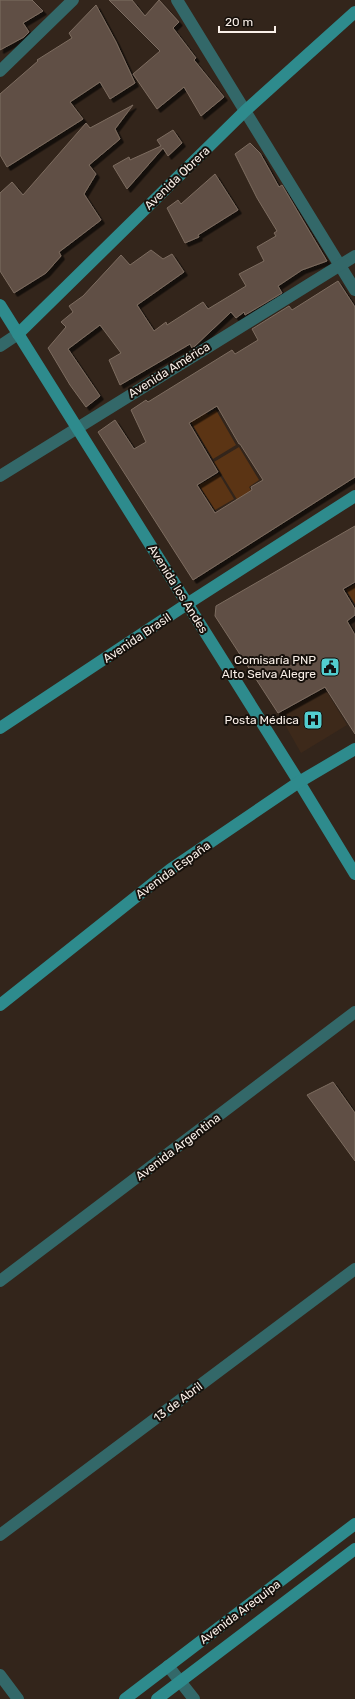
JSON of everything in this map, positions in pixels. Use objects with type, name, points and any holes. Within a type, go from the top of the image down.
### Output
[{"type":"street","points":[[0,71],[73,0]]},
{"type":"street","points":[[177,0],[355,290]]},
{"type":"street","name":"Avenida Obrera","points":[[0,346],[18,334],[245,112],[355,12]]},
{"type":"street","name":"Avenida América","points":[[0,476],[355,256]]},
{"type":"street","name":"Avenida los Andes","points":[[0,305],[188,604],[355,874]]},
{"type":"street","name":"Avenida Brasil","points":[[0,728],[355,496]]},
{"type":"street","name":"Avenida España","points":[[0,1005],[171,869],[299,782],[355,749]]},
{"type":"street","name":"Avenida Argentina","points":[[0,1281],[355,1012]]},
{"type":"street","name":"13 de Abril","points":[[0,1535],[355,1269]]},
{"type":"street","name":"Avenida Arequipa","points":[[125,1699],[355,1524]]},
{"type":"street","name":"Avenida Arequipa","points":[[157,1699],[355,1549]]},
{"type":"street","points":[[168,1666],[194,1699]]},
{"type":"street","points":[[0,1675],[18,1699]]},
{"type":"shaded area","points":[[203,407],[208,415],[216,410],[236,445],[213,459],[188,417]]},
{"type":"shaded area","points":[[239,447],[259,480],[249,487],[252,492],[238,501],[214,462]]},
{"type":"shaded area","points":[[219,474],[234,499],[215,510],[199,485]]},
{"type":"shaded area","points":[[355,584],[355,604],[346,590]]},
{"type":"shaded area","name":"Posta Médica","points":[[325,689],[347,725],[301,753],[279,714]]},
{"type":"building","points":[[0,0],[32,0],[43,11],[23,23],[29,32],[24,37],[0,50]]},
{"type":"building","points":[[109,0],[132,0],[145,16],[159,0],[179,22],[173,28],[196,58],[194,60],[224,97],[201,116],[184,87],[157,109],[133,74],[160,51]]},
{"type":"building","points":[[96,5],[116,42],[135,83],[110,99],[100,82],[70,102],[83,119],[7,167],[0,155],[0,94],[38,61],[37,60],[72,38],[69,33]]},
{"type":"building","points":[[133,105],[115,129],[120,139],[89,165],[96,174],[84,194],[101,220],[59,252],[61,256],[46,273],[14,293],[0,271],[0,193],[12,182],[23,195],[86,123],[90,128]]},
{"type":"building","points":[[173,130],[182,143],[168,156],[163,148],[127,189],[113,166],[129,157],[130,160],[161,146],[157,140]]},
{"type":"building","points":[[250,143],[260,153],[279,187],[282,185],[327,261],[302,270],[278,286],[282,293],[245,315],[244,312],[236,318],[231,312],[192,348],[190,344],[120,385],[109,360],[121,353],[100,325],[68,349],[100,396],[86,407],[70,385],[48,348],[66,327],[61,322],[73,312],[69,306],[83,296],[121,255],[130,265],[151,250],[163,259],[172,254],[184,272],[137,305],[154,331],[166,322],[167,325],[203,302],[208,309],[246,286],[239,274],[264,261],[257,247],[276,236],[274,233],[277,231],[257,198],[235,154]]},
{"type":"building","points":[[215,174],[238,210],[198,235],[199,237],[185,243],[167,208],[178,200],[181,204]]},
{"type":"building","points":[[338,281],[355,307],[355,477],[193,580],[98,432],[115,420],[134,449],[146,442],[131,410],[146,400],[148,402],[232,350],[235,354],[258,340],[252,329],[289,306],[292,310]],"holes":[[[217,406],[239,444],[263,480],[251,487],[252,490],[215,513],[197,485],[218,472],[189,423]]]},
{"type":"building","points":[[355,526],[355,582],[343,589],[355,609],[355,615],[347,621],[355,635],[355,734],[325,687],[278,713],[215,616],[216,606]]},
{"type":"building","points":[[333,1082],[355,1113],[355,1161],[307,1095]]},
{"type":"place","name":"Comisaría PNP Alto Selva Alegre","points":[[330,667]]},
{"type":"place","name":"Posta Médica","points":[[313,720]]}]
